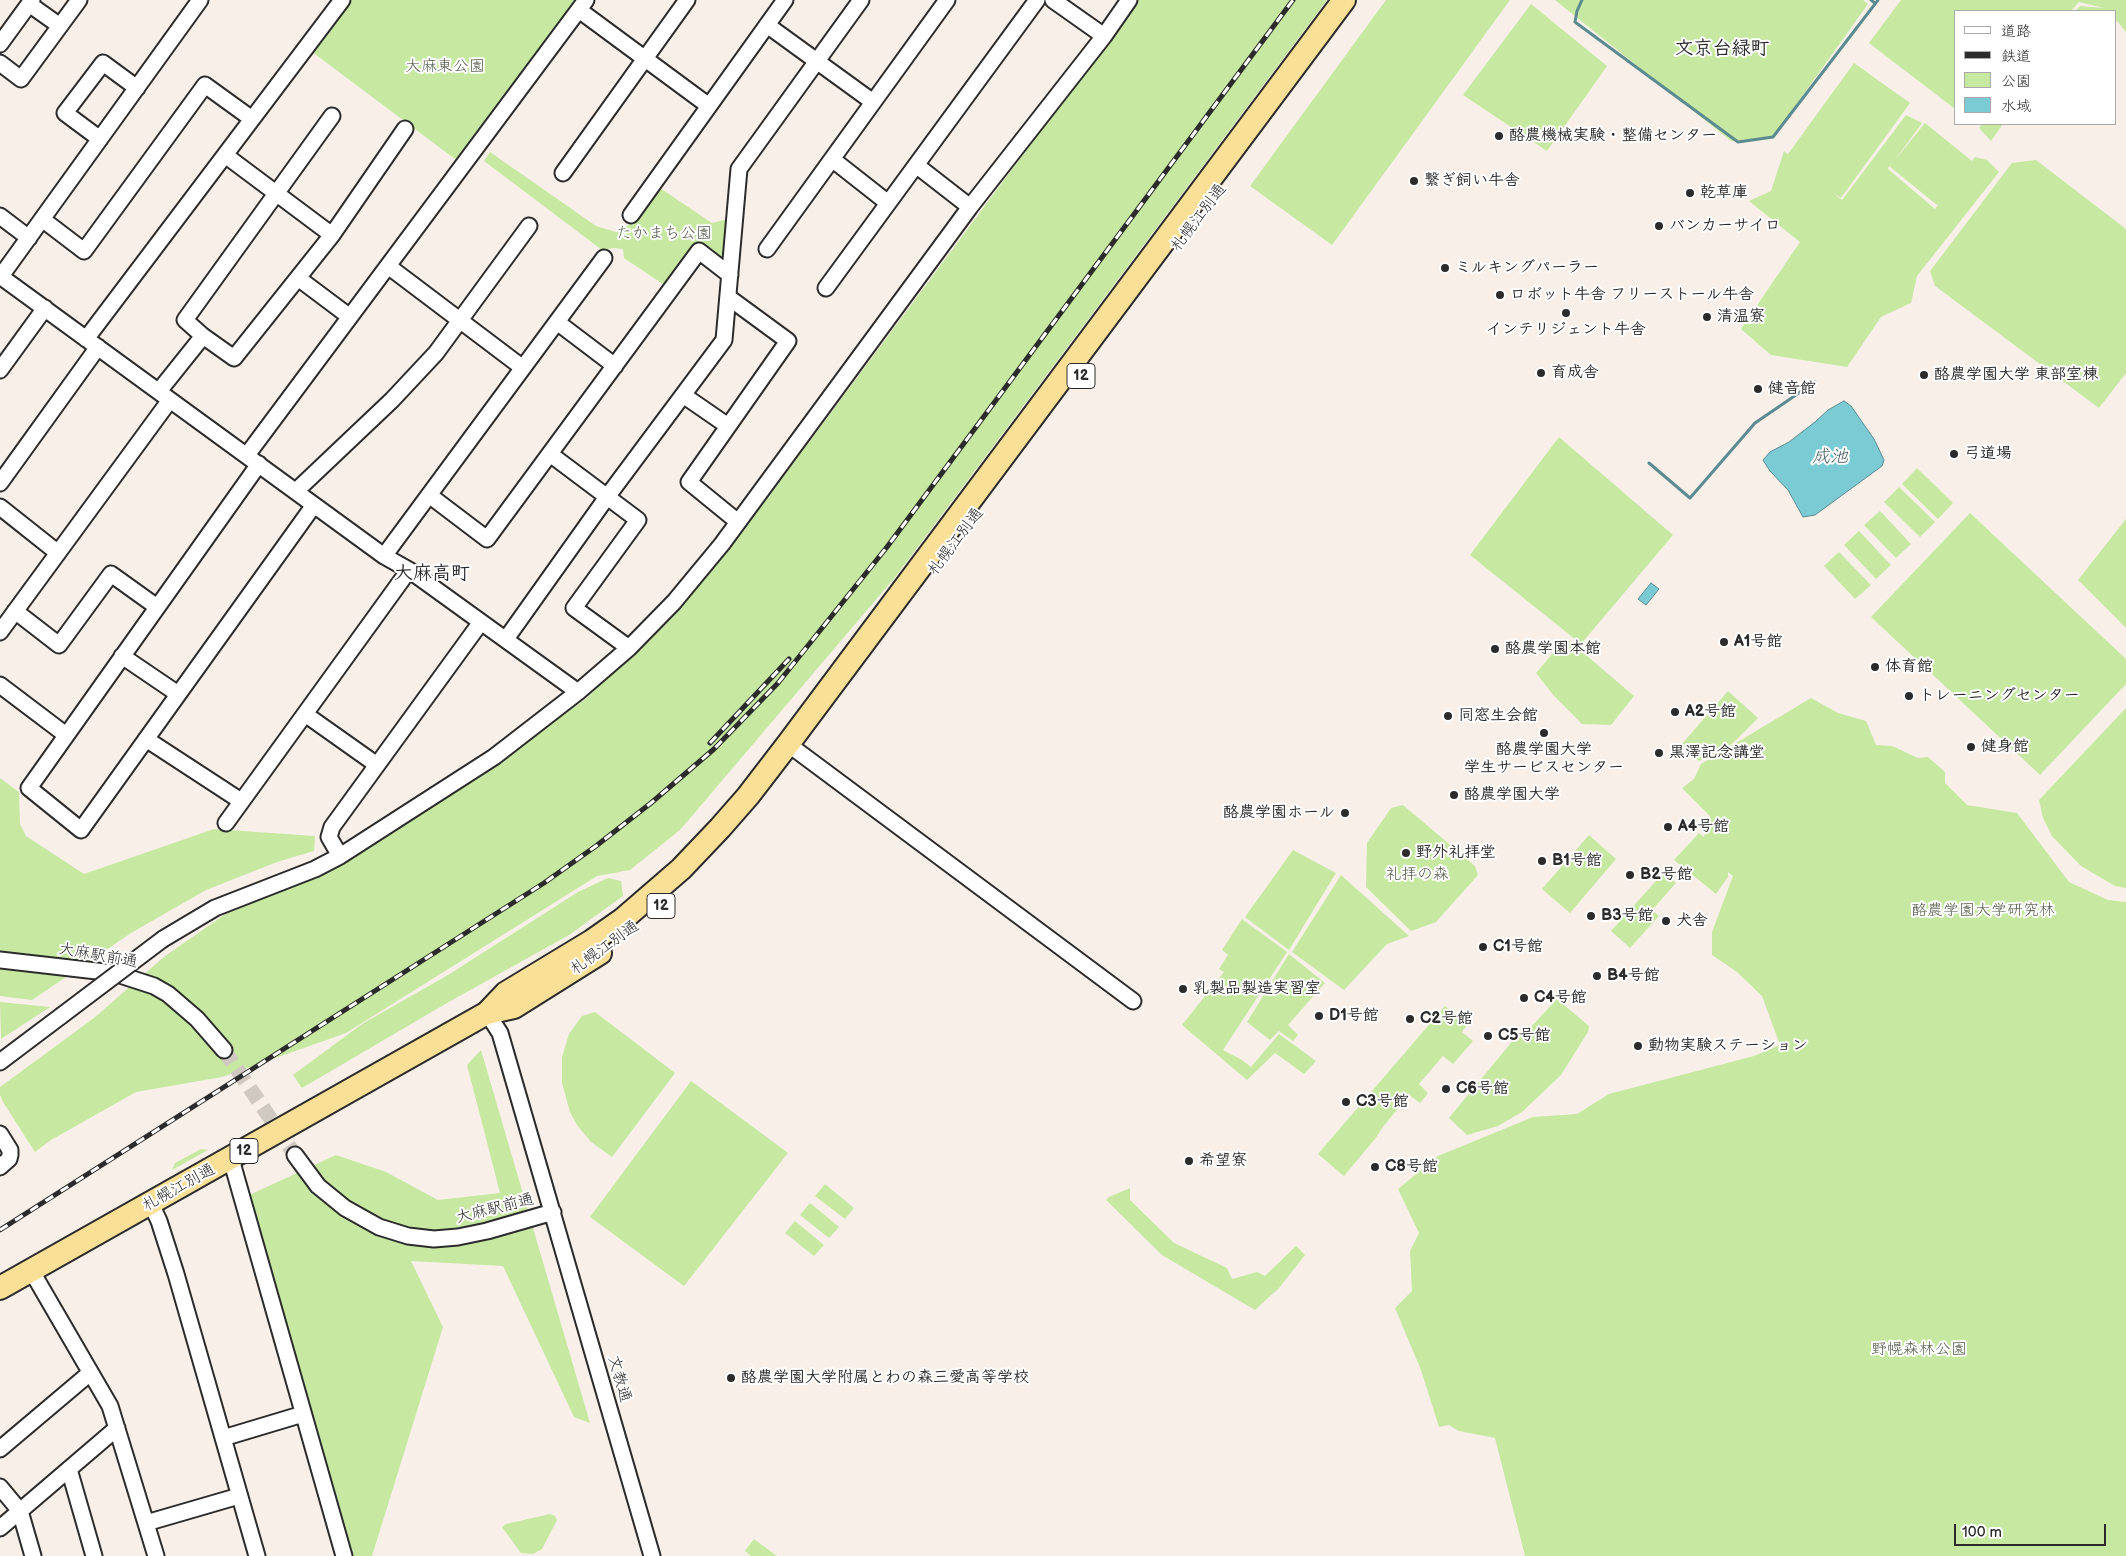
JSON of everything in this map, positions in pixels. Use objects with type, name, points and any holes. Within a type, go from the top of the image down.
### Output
[{"type":"highway","name":"札幌江別通","points":[[794,748],[1344,0]]},
{"type":"highway","name":"札幌江別通","points":[[0,1288],[487,1013],[506,993],[592,942],[662,887],[794,748],[1362,0]]},
{"type":"street","points":[[0,63],[21,79],[79,0]]},
{"type":"street","points":[[200,0],[0,276],[384,556],[409,570],[578,692]]},
{"type":"street","points":[[0,484],[92,343],[225,155],[342,0]]},
{"type":"street","points":[[564,173],[687,0]]},
{"type":"street","points":[[631,215],[785,0]]},
{"type":"street","points":[[506,639],[607,497],[724,340],[739,169],[861,0]]},
{"type":"street","points":[[767,249],[947,0]]},
{"type":"street","points":[[826,288],[1037,0]]},
{"type":"street","points":[[1053,0],[1104,36]]},
{"type":"street","points":[[0,1062],[163,939],[215,908],[315,869],[340,856],[494,757],[578,692],[629,648],[674,602],[738,522],[970,207],[1104,36],[1129,0]]},
{"type":"street","points":[[0,44],[30,2],[60,26]]},
{"type":"street","points":[[314,504],[81,830],[29,788],[157,607],[253,460],[350,317],[583,5],[644,59],[709,106]]},
{"type":"street","points":[[767,25],[873,102]]},
{"type":"street","points":[[100,139],[66,113],[103,63],[137,88]]},
{"type":"street","points":[[42,219],[84,251],[205,85],[252,119]]},
{"type":"street","points":[[332,116],[184,320],[234,358],[332,234],[405,128]]},
{"type":"street","points":[[225,155],[332,234]]},
{"type":"street","points":[[832,159],[888,203]]},
{"type":"street","points":[[916,165],[970,207]]},
{"type":"street","points":[[0,216],[28,238]]},
{"type":"street","points":[[296,491],[392,400],[436,353],[529,226]]},
{"type":"street","points":[[429,495],[487,539],[699,251],[730,275]]},
{"type":"street","points":[[384,556],[604,258]]},
{"type":"street","points":[[388,266],[523,368]]},
{"type":"street","points":[[298,278],[350,317]]},
{"type":"street","points":[[728,297],[788,341],[689,482],[738,522]]},
{"type":"street","points":[[0,370],[45,308]]},
{"type":"street","points":[[557,322],[614,366]]},
{"type":"street","points":[[0,632],[58,553],[165,396],[203,336]]},
{"type":"street","points":[[683,394],[728,426]]},
{"type":"street","points":[[550,454],[638,520],[574,608],[629,648]]},
{"type":"street","points":[[0,507],[58,553]]},
{"type":"street","points":[[226,823],[409,570]]},
{"type":"street","points":[[15,611],[58,645],[112,574],[157,607]]},
{"type":"street","points":[[340,856],[328,834],[481,622]]},
{"type":"street","points":[[122,656],[178,694]]},
{"type":"street","points":[[0,684],[66,735]]},
{"type":"street","points":[[305,714],[377,765]]},
{"type":"street","points":[[146,739],[241,801]]},
{"type":"street","points":[[794,748],[1133,1001]]},
{"type":"street","name":"大麻駅前通","points":[[0,960],[114,973],[154,986],[168,994],[197,1019],[224,1050]]},
{"type":"street","name":"大麻駅前通","points":[[294,1156],[318,1186],[345,1208],[379,1227],[408,1236],[434,1239],[458,1237],[487,1231],[553,1212],[500,1033],[487,1013]]},
{"type":"street","points":[[0,1134],[10,1150],[9,1159],[0,1167]]},
{"type":"street","points":[[231,1159],[344,1556]]},
{"type":"street","points":[[151,1204],[159,1221],[176,1274],[257,1556]]},
{"type":"street","name":"文教通","points":[[553,1212],[652,1556]]},
{"type":"street","points":[[31,1270],[110,1406],[156,1556]]},
{"type":"street","points":[[0,1449],[90,1373]]},
{"type":"street","points":[[223,1438],[303,1414]]},
{"type":"street","points":[[0,1528],[116,1428]]},
{"type":"street","points":[[69,1469],[94,1556]]},
{"type":"street","points":[[0,1487],[20,1511],[33,1556]]},
{"type":"street","points":[[146,1523],[240,1496]]},
{"type":"green space","name":"大麻東公園","points":[[349,0],[577,0],[459,162],[311,51]]},
{"type":"green space","points":[[1138,0],[1327,0],[896,576],[680,830],[630,870],[597,876],[346,1033],[222,1077],[136,1092],[51,1140],[35,1152],[3,1102],[0,1095],[0,1087],[94,1018],[165,956],[243,902],[508,753],[587,698],[658,629],[728,551]]},
{"type":"green space","points":[[1386,0],[1510,0],[1332,245],[1250,186]]},
{"type":"green space","points":[[1555,0],[1863,0],[1868,4],[1773,137],[1731,141]]},
{"type":"green space","points":[[1901,0],[2126,0],[2126,32],[2116,21],[2116,10],[2076,10],[2080,6],[2104,8],[2079,2],[2072,10],[1954,10],[1954,108],[1869,43]]},
{"type":"green space","points":[[1531,4],[1607,66],[1547,151],[1463,95]]},
{"type":"green space","points":[[1854,63],[1910,103],[1841,198],[1833,193],[1842,200],[1906,115],[1922,123],[1895,160],[1925,123],[1972,161],[1975,157],[1987,160],[1999,172],[1917,276],[1911,303],[1881,317],[1847,367],[1771,355],[1741,329],[1800,242],[1749,201],[1771,191],[1784,151],[1788,154]],"holes":[[[1889,166],[1937,205],[1940,202],[1935,209],[1888,169]]]},
{"type":"green space","points":[[1981,125],[2002,125],[1991,141],[1979,128]]},
{"type":"green space","name":"たかまち公園","points":[[490,152],[596,226],[616,232],[630,224],[657,186],[712,223],[731,218],[726,262],[697,245],[666,286],[624,258],[623,249],[602,250],[484,161]]},
{"type":"green space","points":[[2036,160],[2126,229],[2126,373],[2099,408],[1935,286],[1930,271],[2012,163]]},
{"type":"green space","points":[[1559,437],[1673,535],[1581,644],[1470,555]]},
{"type":"green space","points":[[1917,468],[1953,503],[1938,519],[1902,484]]},
{"type":"green space","points":[[1899,487],[1935,522],[1920,537],[1884,502]]},
{"type":"green space","points":[[1880,511],[1911,544],[1896,558],[1864,525]]},
{"type":"green space","points":[[1970,513],[2126,659],[2126,684],[2040,775],[1871,617]]},
{"type":"green space","points":[[2126,519],[2126,628],[2078,580]]},
{"type":"green space","points":[[1859,531],[1891,565],[1876,579],[1844,545]]},
{"type":"green space","points":[[1839,552],[1871,585],[1855,599],[1824,566]]},
{"type":"green space","points":[[1566,638],[1634,696],[1611,725],[1582,724],[1554,696],[1536,673]]},
{"type":"green space","points":[[1728,691],[1758,718],[1732,744],[1699,761],[1681,745]]},
{"type":"green space","points":[[1811,698],[1838,713],[1866,721],[1876,745],[1892,746],[1918,758],[1928,757],[1945,772],[1945,783],[1967,805],[2017,813],[2069,882],[2108,900],[2126,902],[2126,1556],[1525,1556],[1495,1438],[1459,1431],[1449,1425],[1439,1427],[1421,1370],[1395,1308],[1412,1291],[1410,1251],[1419,1233],[1398,1189],[1438,1156],[1533,1117],[1577,1114],[1609,1094],[1754,1056],[1780,1045],[1762,996],[1737,972],[1712,955],[1712,932],[1733,876],[1728,872],[1728,877],[1716,894],[1674,860],[1699,833],[1704,837],[1710,816],[1682,788],[1694,779],[1701,764]]},
{"type":"green space","points":[[2126,708],[2126,888],[2115,886],[2081,866],[2052,836],[2043,818],[2039,800]]},
{"type":"green space","points":[[0,778],[19,792],[20,824],[26,836],[84,874],[214,829],[315,836],[314,851],[277,862],[206,890],[131,933],[32,1000],[0,996]]},
{"type":"green space","name":"礼拝の森","points":[[1403,805],[1475,866],[1478,875],[1436,922],[1411,931],[1366,887],[1367,843],[1391,808]]},
{"type":"green space","points":[[1589,835],[1616,859],[1570,913],[1542,889]]},
{"type":"green space","points":[[1293,850],[1336,873],[1289,950],[1245,917]]},
{"type":"green space","points":[[1664,872],[1676,883],[1652,910],[1659,916],[1630,948],[1611,931]]},
{"type":"green space","points":[[1341,875],[1409,936],[1387,944],[1344,990],[1292,952]]},
{"type":"green space","points":[[608,878],[621,881],[623,896],[569,935],[447,1003],[302,1088],[293,1075],[362,1024],[448,975],[578,892]]},
{"type":"green space","points":[[1242,919],[1287,952],[1223,1050],[1251,1067],[1279,1034],[1316,1061],[1304,1074],[1275,1053],[1247,1080],[1182,1025],[1224,972],[1219,969],[1228,955],[1222,950]]},
{"type":"green space","points":[[1289,954],[1325,983],[1288,1025],[1298,1035],[1293,1041],[1279,1031],[1270,1040],[1247,1022]]},
{"type":"green space","points":[[1557,999],[1589,1026],[1588,1032],[1561,1075],[1522,1112],[1498,1126],[1467,1135],[1449,1118],[1524,1027],[1530,1028]]},
{"type":"green space","points":[[0,1002],[50,1007],[1,1039]]},
{"type":"green space","points":[[1445,1006],[1467,1025],[1462,1032],[1473,1041],[1453,1064],[1443,1056],[1419,1084],[1428,1093],[1420,1103],[1409,1095],[1344,1176],[1318,1154]]},
{"type":"green space","points":[[595,1012],[675,1073],[612,1157],[591,1142],[577,1125],[570,1112],[562,1083],[562,1057],[569,1034],[582,1016]]},
{"type":"green space","points":[[481,1050],[590,1423],[574,1417],[503,1266],[411,1261],[443,1327],[372,1556],[350,1556],[247,1196],[336,1155],[386,1172],[438,1200],[500,1193],[467,1065]]},
{"type":"green space","points":[[691,1081],[788,1153],[684,1286],[590,1217]]},
{"type":"green space","points":[[201,1149],[208,1150],[172,1170],[175,1163]]},
{"type":"green space","points":[[825,1184],[854,1208],[845,1219],[815,1196]]},
{"type":"green space","points":[[1130,1188],[1130,1200],[1174,1243],[1227,1268],[1232,1279],[1257,1272],[1265,1276],[1296,1246],[1305,1255],[1279,1288],[1255,1310],[1162,1255],[1106,1200]]},
{"type":"green space","points":[[810,1203],[839,1227],[829,1238],[800,1215]]},
{"type":"green space","points":[[795,1221],[824,1245],[814,1256],[785,1233]]},
{"type":"green space","points":[[550,1514],[555,1516],[557,1520],[542,1549],[533,1554],[521,1553],[502,1527],[506,1524]]},
{"type":"green space","points":[[754,1539],[777,1556],[751,1556],[745,1551]]},
{"type":"water","name":"成池","points":[[1844,401],[1851,406],[1874,439],[1884,460],[1882,466],[1815,515],[1803,517],[1788,490],[1770,471],[1763,460],[1770,452],[1789,442],[1828,410]]},
{"type":"water","points":[[1651,583],[1659,589],[1646,605],[1638,599]]},
{"type":"waterway","points":[[1582,0],[1575,22],[1738,142],[1773,137],[1878,0]]},
{"type":"waterway","points":[[1871,0],[1875,3]]},
{"type":"waterway","points":[[1649,463],[1690,498],[1755,423],[1815,382]]},
{"type":"tunnel","points":[[224,1050],[295,1155]]},
{"type":"railway","points":[[0,1230],[544,883],[596,846],[651,803],[714,749],[778,683],[887,547],[1293,0]]},
{"type":"railway","points":[[710,743],[789,659]]},
{"type":"place","name":"酪農機械実験・整備センター","points":[[1499,136]]},
{"type":"place","name":"繋ぎ飼い牛舎","points":[[1414,181]]},
{"type":"place","name":"乾草庫","points":[[1690,193]]},
{"type":"place","name":"バンカーサイロ","points":[[1659,226]]},
{"type":"place","name":"ミルキングパーラー","points":[[1445,268]]},
{"type":"place","name":"ロボット牛舎 フリーストール牛舎","points":[[1500,295]]},
{"type":"place","name":"インテリジェント牛舎","points":[[1566,313]]},
{"type":"place","name":"清温寮","points":[[1707,317]]},
{"type":"place","name":"育成舎","points":[[1541,373]]},
{"type":"place","name":"酪農学園大学 東部室棟","points":[[1924,375]]},
{"type":"place","name":"健音館","points":[[1758,389]]},
{"type":"place","name":"弓道場","points":[[1954,454]]},
{"type":"place","name":"A1号館","points":[[1724,642]]},
{"type":"place","name":"酪農学園本館","points":[[1495,649]]},
{"type":"place","name":"体育館","points":[[1875,667]]},
{"type":"place","name":"トレーニングセンター","points":[[1909,696]]},
{"type":"place","name":"A2号館","points":[[1675,712]]},
{"type":"place","name":"同窓生会館","points":[[1448,716]]},
{"type":"place","name":"酪農学園大学 学生サービスセンター","points":[[1544,733]]},
{"type":"place","name":"健身館","points":[[1971,747]]},
{"type":"place","name":"黒澤記念講堂","points":[[1659,753]]},
{"type":"place","name":"酪農学園大学","points":[[1454,795]]},
{"type":"place","name":"酪農学園ホール","points":[[1345,813]]},
{"type":"place","name":"A4号館","points":[[1668,827]]},
{"type":"place","name":"野外礼拝堂","points":[[1406,853]]},
{"type":"place","name":"B1号館","points":[[1542,861]]},
{"type":"place","name":"B2号館","points":[[1630,875]]},
{"type":"place","name":"B3号館","points":[[1591,916]]},
{"type":"place","name":"犬舎","points":[[1666,921]]},
{"type":"place","name":"C1号館","points":[[1483,947]]},
{"type":"place","name":"B4号館","points":[[1597,976]]},
{"type":"place","name":"乳製品製造実習室","points":[[1183,989]]},
{"type":"place","name":"C4号館","points":[[1524,998]]},
{"type":"place","name":"D1号館","points":[[1319,1016]]},
{"type":"place","name":"C2号館","points":[[1410,1019]]},
{"type":"place","name":"C5号館","points":[[1488,1036]]},
{"type":"place","name":"動物実験ステーション","points":[[1638,1046]]},
{"type":"place","name":"C6号館","points":[[1446,1089]]},
{"type":"place","name":"C3号館","points":[[1346,1102]]},
{"type":"place","name":"希望寮","points":[[1189,1161]]},
{"type":"place","name":"C8号館","points":[[1375,1167]]},
{"type":"place","name":"酪農学園大学附属とわの森三愛高等学校","points":[[731,1378]]},
{"type":"district","name":"文京台緑町","points":[[1722,49]]},
{"type":"district","name":"大麻高町","points":[[432,574]]},
{"type":"park label","name":"酪農学園大学研究林","points":[[1983,911]]},
{"type":"park label","name":"野幌森林公園","points":[[1919,1350]]}]
